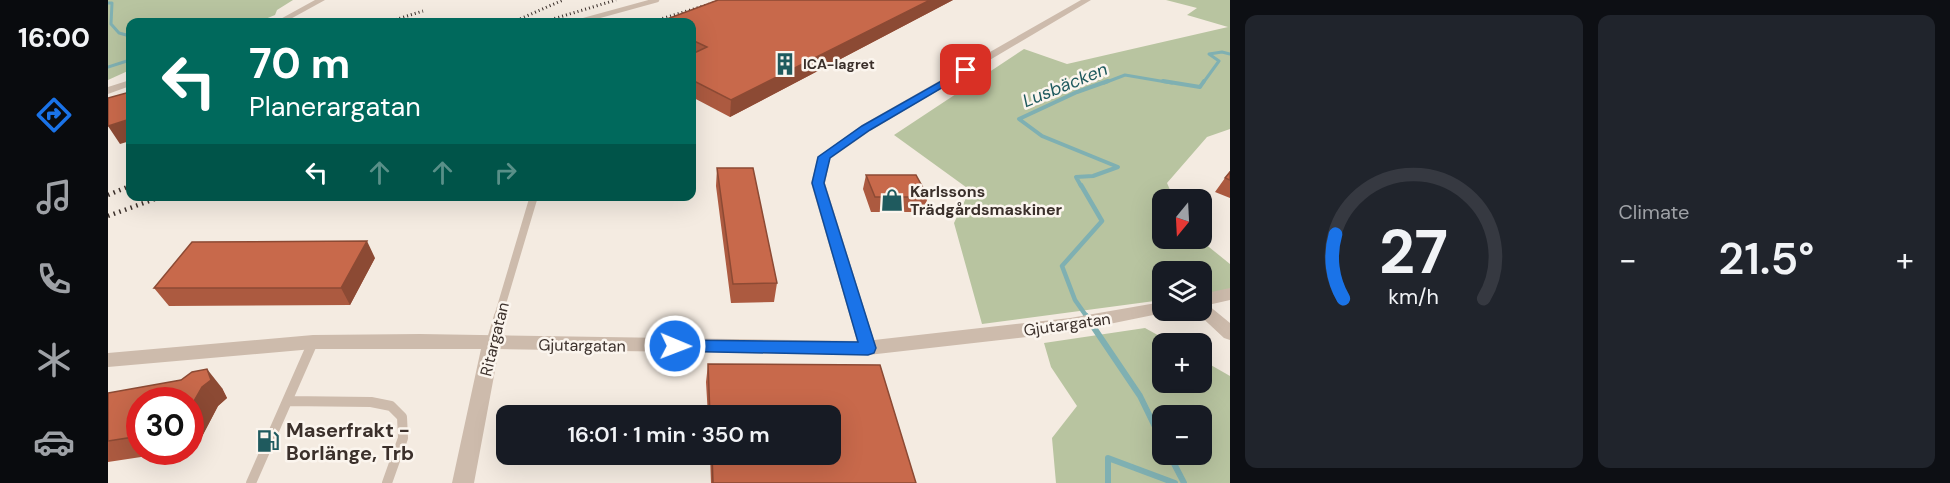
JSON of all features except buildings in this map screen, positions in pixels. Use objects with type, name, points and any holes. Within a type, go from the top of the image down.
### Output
[{"type":"street","points":[[287,18],[321,0]]},
{"type":"street","points":[[868,348],[818,183],[824,157],[866,128],[1087,0]]},
{"type":"street","points":[[108,91],[126,84]]},
{"type":"street","points":[[1212,298],[1230,294]]},
{"type":"street","name":"Gjutargatan","points":[[108,360],[313,342],[868,348],[1070,325],[1152,310]]},
{"type":"street","points":[[1212,318],[1230,333]]},
{"type":"street","name":"Ritargatan","points":[[463,483],[491,343]]},
{"type":"lane","points":[[592,18],[657,0]]},
{"type":"lane","name":"Ritargatan","points":[[491,343],[533,201]]},
{"type":"lane","points":[[251,483],[313,342]]},
{"type":"lane","points":[[287,401],[371,402],[391,406],[402,417],[404,438],[387,483]]},
{"type":"green space","points":[[108,0],[293,0],[268,18],[126,18],[126,72],[108,80]]},
{"type":"green space","points":[[1166,0],[1230,0],[1230,129],[1207,137],[1167,183],[1170,189],[1152,189],[1152,249],[1211,249],[1230,264],[1230,290],[1212,293],[1212,261],[1152,261],[1152,301],[982,324],[954,223],[970,190],[894,135],[1024,49],[1067,64],[1228,27],[1187,15],[1197,8]]},
{"type":"green space","points":[[1145,328],[1154,333],[1152,333],[1152,393],[1212,393],[1212,366],[1230,376],[1230,483],[1056,483],[1052,438],[1077,406],[1051,367],[1044,343]]},
{"type":"waterway","name":"Lusbäcken","points":[[108,3],[112,3],[111,24],[119,33],[126,35]]},
{"type":"waterway","name":"Lusbäcken","points":[[1203,83],[1219,61],[1209,54],[1222,52],[1230,54]]},
{"type":"waterway","name":"Lusbäcken","points":[[108,67],[126,61]]},
{"type":"waterway","name":"Lusbäcken","points":[[1104,83],[1125,75],[1172,83]]},
{"type":"waterway","name":"Lusbäcken","points":[[1081,186],[1076,177],[1093,176],[1118,167],[1042,136],[1019,119],[1077,92],[1108,81]]},
{"type":"waterway","name":"Lusbäcken","points":[[1163,81],[1200,87],[1204,81]]},
{"type":"waterway","name":"Lusbäcken","points":[[1081,185],[1102,221],[1062,266],[1075,300],[1087,317]]},
{"type":"waterway","name":"Lusbäcken","points":[[1086,316],[1140,396],[1152,421]]},
{"type":"waterway","name":"Lusbäcken","points":[[1108,483],[1108,458],[1175,483]]},
{"type":"waterway","name":"Lusbäcken","points":[[1175,465],[1184,483]]},
{"type":"railway","points":[[522,18],[563,0]]},
{"type":"railway","points":[[556,18],[616,0]]},
{"type":"railway","points":[[664,18],[723,0]]},
{"type":"railway","points":[[401,18],[423,11]]},
{"type":"railway","points":[[108,195],[126,188]]},
{"type":"railway","points":[[108,216],[149,201]]},
{"type":"place","name":"ICA-lagret","points":[[785,64]]},
{"type":"place","name":"Karlssons Trädgårdsmaskiner","points":[[892,200]]},
{"type":"place","name":"Maserfrakt - Borlänge, Trb","points":[[268,441]]},
{"type":"route","points":[[675,346],[868,348],[818,183],[824,157],[866,128],[966,70]]}]
